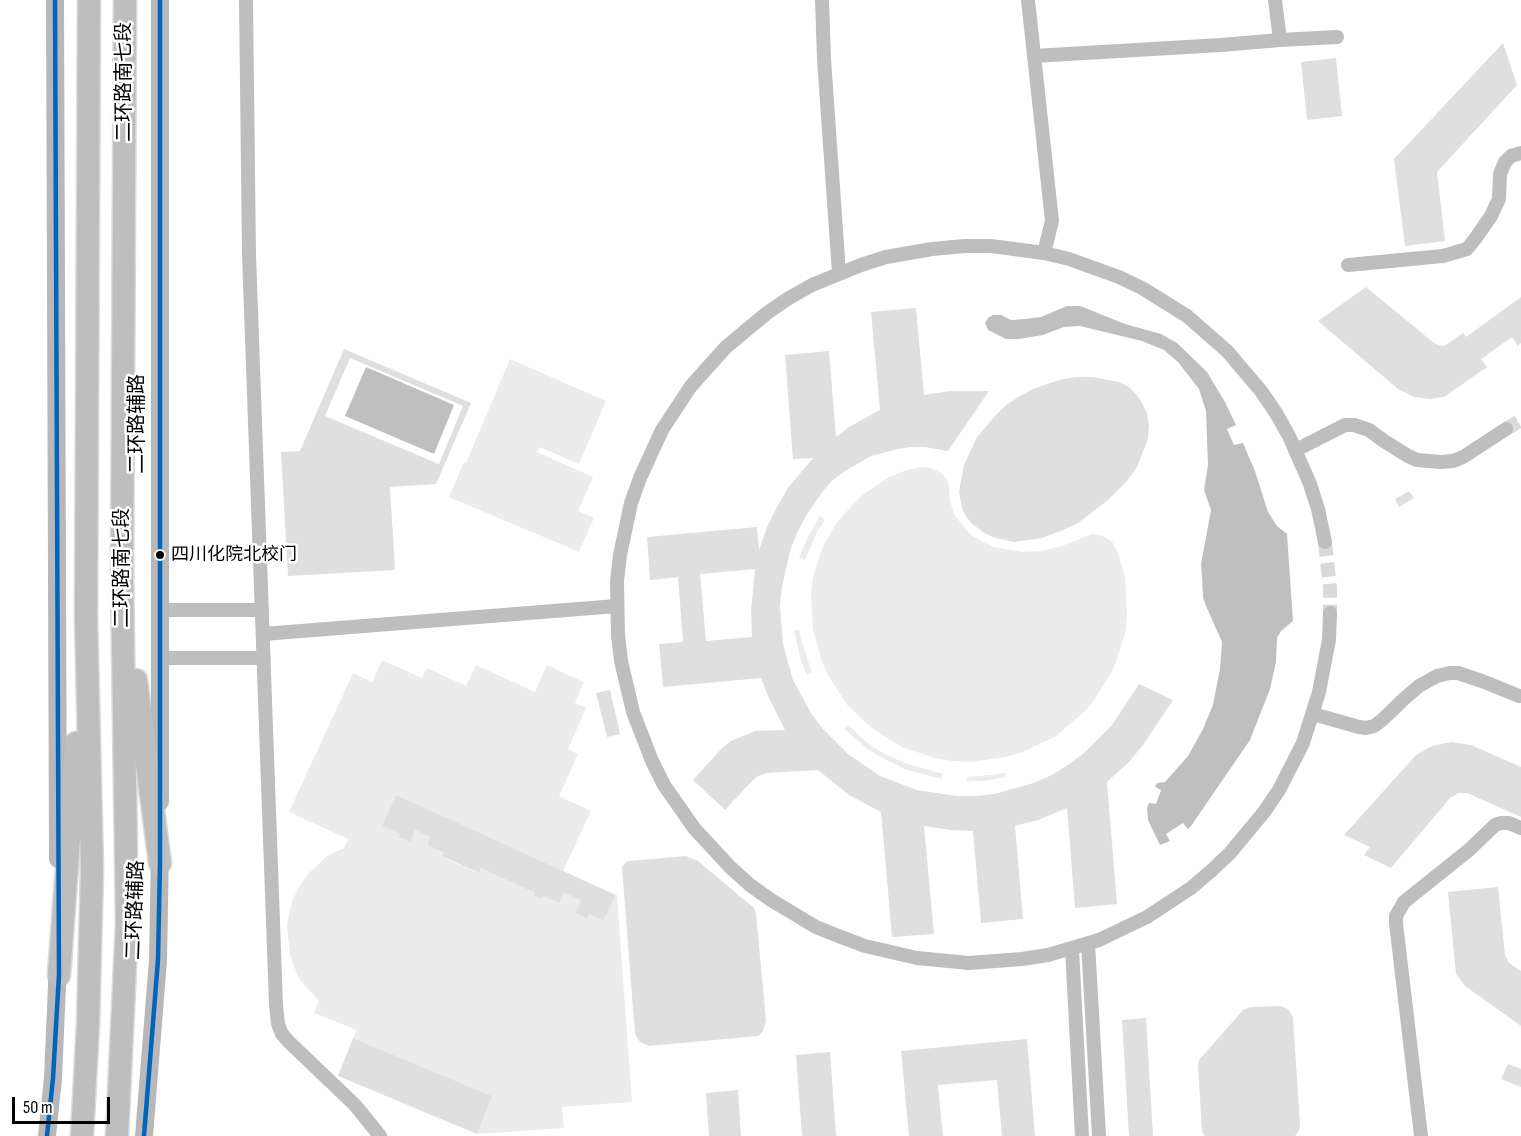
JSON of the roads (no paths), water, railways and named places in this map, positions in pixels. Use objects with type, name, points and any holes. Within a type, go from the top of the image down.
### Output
[{"type":"highway","name":"二环路南七段","points":[[82,1136],[92,870],[86,616],[89,0]]},
{"type":"highway","name":"二环路南七段","points":[[117,1136],[128,923],[122,577],[125,0]]},
{"type":"highway","points":[[122,577],[160,863]]},
{"type":"highway","points":[[58,975],[86,616]]},
{"type":"main road","points":[[47,1136],[54,1078],[58,975],[55,0]]},
{"type":"main road","name":"二环路辅路","points":[[144,1136],[158,960],[160,863],[160,0]]},
{"type":"street","points":[[246,0],[249,255],[278,1024],[288,1041],[355,1105],[380,1136]]},
{"type":"street","points":[[822,0],[839,273]]},
{"type":"street","points":[[1028,0],[1052,221],[1044,253]]},
{"type":"street","points":[[1275,0],[1280,40]]},
{"type":"street","points":[[1034,56],[1337,37]]},
{"type":"street","points":[[1348,264],[1443,256],[1467,249],[1496,206],[1500,196],[1500,174],[1505,162],[1511,156],[1521,153]]},
{"type":"street","points":[[1325,542],[1313,492],[1296,450],[1276,413],[1245,370],[1187,316],[1143,288],[1119,277],[1094,267],[1044,253],[991,246],[938,248],[886,257],[812,285],[789,298],[746,329],[708,366],[662,430],[631,504],[620,555],[617,606],[621,661],[626,687],[652,761],[664,785],[694,828],[720,857],[750,885],[778,905],[816,927],[865,946],[891,953],[943,962],[969,963],[1048,955],[1072,949],[1131,925],[1169,903],[1204,877],[1230,853],[1253,826],[1278,790],[1299,751],[1313,714],[1325,667],[1330,614]]},
{"type":"street","points":[[1296,450],[1346,425],[1354,424],[1369,430],[1417,460],[1453,461],[1506,429]]},
{"type":"street","points":[[263,634],[617,606]]},
{"type":"street","points":[[160,610],[262,610]]},
{"type":"street","points":[[160,658],[264,658]]},
{"type":"street","points":[[1313,714],[1359,727],[1374,726],[1419,686],[1437,676],[1450,673],[1474,678],[1519,696]]},
{"type":"street","points":[[1421,1136],[1396,916],[1404,902],[1469,850],[1495,825],[1509,823],[1521,828]]},
{"type":"street","points":[[1088,943],[1099,1136]]},
{"type":"street","points":[[1072,949],[1082,1136]]},
{"type":"tunnel","points":[[1506,429],[1521,420]]},
{"type":"tunnel","points":[[1325,542],[1330,613]]},
{"type":"place","name":"四川化院北校门","points":[[160,555]]}]
